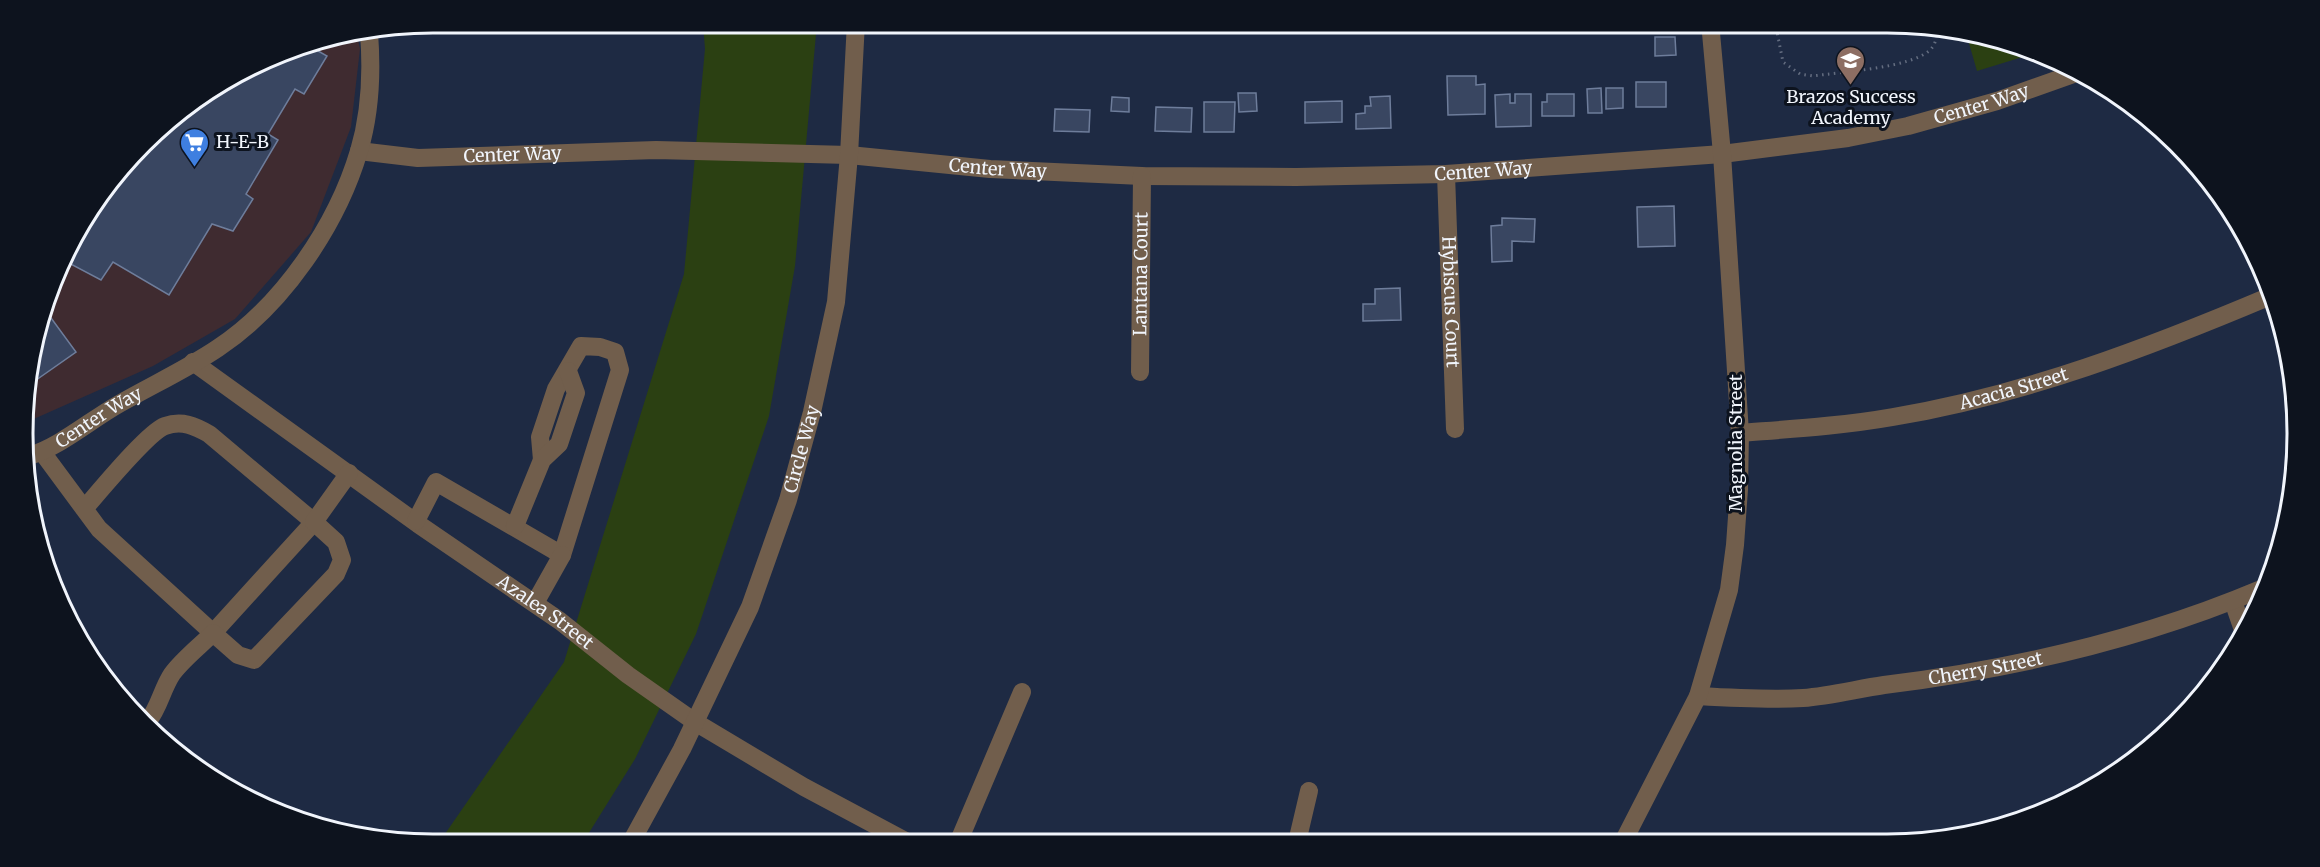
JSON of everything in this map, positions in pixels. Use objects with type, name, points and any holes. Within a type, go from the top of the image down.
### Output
[{"type":"street","name":"Circle Way","points":[[635,834],[682,749],[750,608],[789,500],[812,412],[836,302],[849,155],[855,33]]},
{"type":"street","name":"Magnolia Street","points":[[1627,834],[1698,696],[1729,590],[1738,500],[1740,433],[1722,153],[1711,33]]},
{"type":"street","points":[[360,151],[369,99],[369,38]]},
{"type":"street","name":"Center Way","points":[[34,455],[107,410],[219,347],[255,317],[293,277],[340,200],[360,151],[418,158],[656,150],[849,155],[990,169],[1142,176],[1296,177],[1446,174],[1722,153],[1848,138],[1908,126],[1996,101],[2068,76]]},
{"type":"street","name":"Hybiscus Court","points":[[1446,174],[1455,429]]},
{"type":"street","name":"Lantana Court","points":[[1140,372],[1142,176]]},
{"type":"street","name":"Acacia Street","points":[[1740,433],[1832,426],[1894,417],[1957,404],[2034,384],[2163,340],[2264,299]]},
{"type":"street","points":[[514,526],[542,460],[540,437],[556,389],[581,346],[600,346],[615,352],[620,370],[562,555],[535,603]]},
{"type":"street","name":"Azalea Street","points":[[193,362],[535,603],[628,675],[694,722],[804,787],[892,834]]},
{"type":"street","points":[[34,457],[84,509],[99,529],[238,655],[254,660],[336,574],[342,560],[336,542],[314,522],[209,434],[189,423],[165,426],[149,437],[84,509]]},
{"type":"street","points":[[151,718],[172,674],[213,633],[314,522],[349,473]]},
{"type":"street","points":[[416,521],[436,482],[562,555]]},
{"type":"street","name":"Cherry Street","points":[[1698,696],[1756,699],[1805,698],[2032,662],[2092,647],[2180,620],[2255,592]]},
{"type":"street","points":[[2233,601],[2240,621]]},
{"type":"street","points":[[962,834],[1022,692]]},
{"type":"street","points":[[1299,834],[1309,791]]},
{"type":"path","points":[[1777,33],[1783,62],[1791,70],[1813,76],[1917,58],[1931,49],[1937,36]]},
{"type":"shaded area","points":[[358,40],[360,49],[351,127],[311,232],[235,319],[153,366],[34,419],[36,381],[41,355],[63,280],[100,211],[132,169],[169,132],[211,100],[233,87],[280,63]]},
{"type":"green space","points":[[704,33],[816,33],[795,266],[769,416],[696,634],[635,759],[588,834],[445,834],[564,662],[684,274],[705,49]]},
{"type":"green space","points":[[1969,42],[2023,57],[1977,71]]},
{"type":"building","points":[[1655,37],[1675,37],[1676,55],[1655,56]]},
{"type":"building","name":"H-E-B","points":[[317,51],[327,56],[304,94],[295,89],[268,134],[278,140],[246,194],[253,199],[233,231],[212,224],[169,295],[113,262],[101,280],[70,264],[100,211],[132,169],[150,150],[169,132],[211,100],[256,74]]},
{"type":"building","points":[[1447,76],[1476,76],[1476,85],[1485,84],[1485,114],[1448,115]]},
{"type":"building","points":[[1636,82],[1666,82],[1666,107],[1636,107]]},
{"type":"building","points":[[1601,88],[1602,113],[1588,113],[1587,89]]},
{"type":"building","points":[[1606,88],[1623,88],[1623,108],[1606,109]]},
{"type":"building","points":[[1238,93],[1256,93],[1257,111],[1239,112]]},
{"type":"building","points":[[1510,94],[1510,103],[1515,103],[1515,94],[1531,94],[1531,126],[1496,127],[1495,95]]},
{"type":"building","points":[[1547,94],[1574,94],[1574,116],[1542,116],[1542,102],[1547,102]]},
{"type":"building","points":[[1390,96],[1391,128],[1356,129],[1356,114],[1365,113],[1365,106],[1371,106],[1370,97]]},
{"type":"building","points":[[1112,97],[1129,98],[1129,112],[1111,111]]},
{"type":"building","points":[[1342,101],[1342,122],[1305,123],[1305,102]]},
{"type":"building","points":[[1204,102],[1235,102],[1234,132],[1204,132]]},
{"type":"building","points":[[1156,107],[1192,108],[1191,132],[1155,131]]},
{"type":"building","points":[[1055,109],[1090,110],[1089,132],[1054,131]]},
{"type":"building","points":[[1674,206],[1675,246],[1638,247],[1637,207]]},
{"type":"building","points":[[1502,218],[1535,219],[1534,242],[1512,241],[1512,261],[1492,262],[1491,226],[1502,225]]},
{"type":"building","points":[[1400,288],[1401,320],[1363,321],[1363,304],[1375,304],[1375,289]]},
{"type":"building","points":[[51,317],[76,352],[36,380]]},
{"type":"place","name":"Brazos Success Academy","points":[[1851,86]]},
{"type":"place","name":"H-E-B","points":[[195,168]]}]
